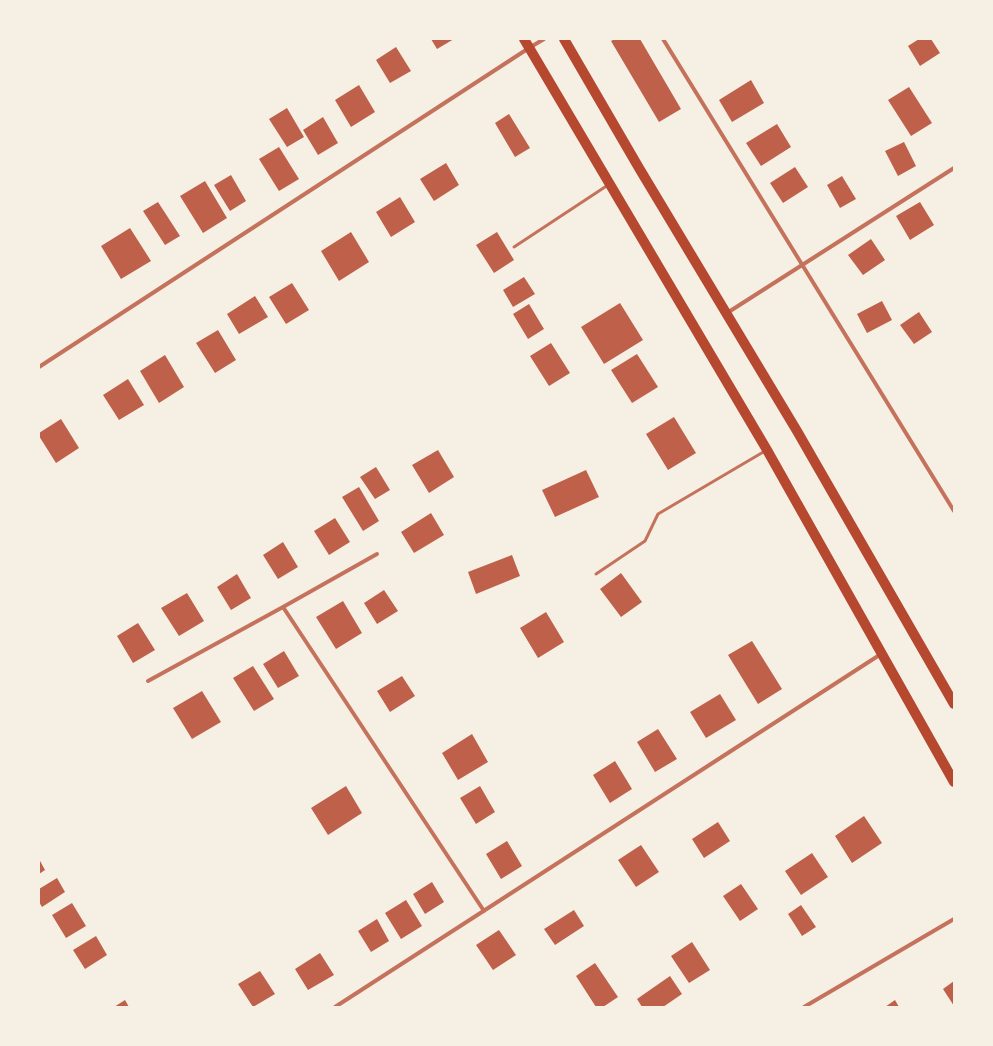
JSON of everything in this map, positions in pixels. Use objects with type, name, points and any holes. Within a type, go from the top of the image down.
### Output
[{"type":"main road","points":[[564,39],[726,314],[797,431],[954,704]]},
{"type":"main road","points":[[527,43],[767,450],[954,781]]},
{"type":"street","points":[[39,367],[527,43],[544,39]]},
{"type":"street","points":[[663,39],[954,511]]},
{"type":"street","points":[[726,314],[954,168]]},
{"type":"street","points":[[148,681],[376,554]]},
{"type":"street","points":[[283,607],[484,911]]},
{"type":"street","points":[[336,1007],[882,653]]},
{"type":"street","points":[[804,1007],[954,919]]},
{"type":"lane","points":[[514,247],[610,184]]},
{"type":"lane","points":[[596,574],[645,541],[658,514],[767,450]]},
{"type":"building","points":[[431,39],[454,39],[437,49]]},
{"type":"building","points":[[615,39],[640,39],[681,109],[659,122],[611,41]]},
{"type":"building","points":[[919,39],[931,39],[940,53],[920,66],[908,46]]},
{"type":"building","points":[[396,47],[411,71],[390,83],[376,60]]},
{"type":"building","points":[[751,80],[764,103],[732,122],[719,100]]},
{"type":"building","points":[[359,85],[375,112],[351,127],[335,100]]},
{"type":"building","points":[[909,87],[932,123],[911,136],[888,100]]},
{"type":"building","points":[[287,108],[304,137],[287,147],[269,119]]},
{"type":"building","points":[[509,114],[530,148],[515,157],[495,123]]},
{"type":"building","points":[[323,117],[338,143],[318,155],[303,130]]},
{"type":"building","points":[[777,124],[791,147],[761,166],[746,143]]},
{"type":"building","points":[[904,142],[916,166],[898,176],[885,151]]},
{"type":"building","points":[[279,147],[299,179],[279,191],[259,159]]},
{"type":"building","points":[[446,163],[459,185],[434,201],[420,179]]},
{"type":"building","points":[[795,167],[808,187],[783,203],[770,183]]},
{"type":"building","points":[[231,175],[246,201],[230,211],[214,185]]},
{"type":"building","points":[[842,176],[856,199],[840,208],[827,185]]},
{"type":"building","points":[[205,181],[227,218],[203,233],[180,196]]},
{"type":"building","points":[[400,197],[415,222],[391,237],[376,212]]},
{"type":"building","points":[[158,202],[180,236],[165,245],[143,211]]},
{"type":"building","points":[[920,202],[934,225],[910,240],[896,216]]},
{"type":"building","points":[[130,228],[151,261],[121,279],[101,246]]},
{"type":"building","points":[[351,232],[369,262],[339,281],[321,251]]},
{"type":"building","points":[[497,232],[514,260],[494,273],[476,245]]},
{"type":"building","points":[[871,239],[885,260],[863,275],[848,255]]},
{"type":"building","points":[[524,277],[535,294],[513,307],[503,290]]},
{"type":"building","points":[[292,283],[309,310],[286,324],[269,297]]},
{"type":"building","points":[[255,296],[268,317],[239,334],[227,314]]},
{"type":"building","points":[[882,301],[892,320],[867,333],[857,314]]},
{"type":"building","points":[[620,303],[643,340],[604,364],[581,327]]},
{"type":"building","points":[[529,304],[544,329],[528,339],[513,314]]},
{"type":"building","points":[[919,312],[932,332],[914,344],[900,325]]},
{"type":"building","points":[[218,330],[236,360],[215,373],[196,343]]},
{"type":"building","points":[[551,343],[570,373],[549,386],[530,356]]},
{"type":"building","points":[[637,354],[658,387],[632,403],[611,370]]},
{"type":"building","points":[[165,355],[184,387],[159,403],[140,371]]},
{"type":"building","points":[[128,379],[144,405],[119,420],[103,395]]},
{"type":"building","points":[[674,417],[696,453],[668,470],[646,434]]},
{"type":"building","points":[[61,419],[79,448],[56,463],[39,436],[39,433]]},
{"type":"building","points":[[438,450],[454,477],[429,493],[412,465]]},
{"type":"building","points":[[376,467],[390,490],[375,499],[360,477]]},
{"type":"building","points":[[586,470],[599,497],[555,517],[542,490]]},
{"type":"building","points":[[359,487],[379,521],[363,531],[342,497]]},
{"type":"building","points":[[431,513],[444,535],[414,553],[401,532]]},
{"type":"building","points":[[335,518],[350,542],[329,555],[314,531]]},
{"type":"building","points":[[283,542],[298,567],[278,579],[263,555]]},
{"type":"building","points":[[512,555],[520,576],[476,594],[468,572]]},
{"type":"building","points":[[621,573],[642,602],[621,617],[600,589]]},
{"type":"building","points":[[237,574],[251,598],[231,610],[217,587]]},
{"type":"building","points":[[384,590],[398,611],[377,624],[364,603]]},
{"type":"building","points":[[187,593],[204,621],[179,636],[161,608]]},
{"type":"building","points":[[343,601],[362,633],[336,649],[316,617]]},
{"type":"building","points":[[546,612],[564,642],[538,658],[520,628]]},
{"type":"building","points":[[138,623],[155,650],[133,663],[117,636]]},
{"type":"building","points":[[752,641],[782,689],[758,704],[728,655]]},
{"type":"building","points":[[284,651],[299,676],[278,688],[263,664]]},
{"type":"building","points":[[253,666],[274,699],[254,711],[233,678]]},
{"type":"building","points":[[402,676],[415,696],[390,712],[377,691]]},
{"type":"building","points":[[202,691],[221,722],[192,739],[173,708]]},
{"type":"building","points":[[720,694],[736,720],[706,738],[690,712]]},
{"type":"building","points":[[658,729],[677,759],[655,772],[637,742]]},
{"type":"building","points":[[472,734],[488,762],[458,780],[442,753]]},
{"type":"building","points":[[615,761],[632,789],[610,803],[593,775]]},
{"type":"building","points":[[346,786],[362,813],[328,835],[311,808]]},
{"type":"building","points":[[480,786],[495,812],[476,824],[460,798]]},
{"type":"building","points":[[864,816],[882,843],[852,863],[835,836]]},
{"type":"building","points":[[718,822],[730,841],[704,858],[692,839]]},
{"type":"building","points":[[507,841],[522,866],[501,879],[486,854]]},
{"type":"building","points":[[641,845],[659,872],[636,887],[618,860]]},
{"type":"building","points":[[812,853],[828,877],[801,895],[785,871]]},
{"type":"building","points":[[39,859],[45,870],[39,874]]},
{"type":"building","points":[[57,878],[65,892],[42,907],[39,902],[39,889]]},
{"type":"building","points":[[432,882],[444,902],[425,914],[413,894]]},
{"type":"building","points":[[741,884],[758,909],[740,921],[723,896]]},
{"type":"building","points":[[406,900],[422,926],[401,939],[385,913]]},
{"type":"building","points":[[72,903],[86,926],[66,938],[52,915]]},
{"type":"building","points":[[801,905],[816,927],[802,936],[788,914]]},
{"type":"building","points":[[574,910],[584,926],[555,945],[544,929]]},
{"type":"building","points":[[377,919],[389,941],[371,952],[358,931]]},
{"type":"building","points":[[499,930],[516,955],[493,970],[476,945]]},
{"type":"building","points":[[96,936],[107,955],[85,969],[73,950]]},
{"type":"building","points":[[692,942],[710,970],[689,983],[671,956]]},
{"type":"building","points":[[320,953],[334,975],[308,990],[295,969]]},
{"type":"building","points":[[595,963],[618,997],[603,1007],[596,1007],[576,976]]},
{"type":"building","points":[[260,971],[275,994],[253,1007],[238,984]]},
{"type":"building","points":[[670,976],[682,994],[663,1007],[642,1007],[637,999]]},
{"type":"building","points":[[954,981],[954,1006],[943,989]]},
{"type":"building","points":[[125,1000],[129,1007],[114,1007]]},
{"type":"building","points":[[895,1000],[899,1007],[885,1007]]}]
